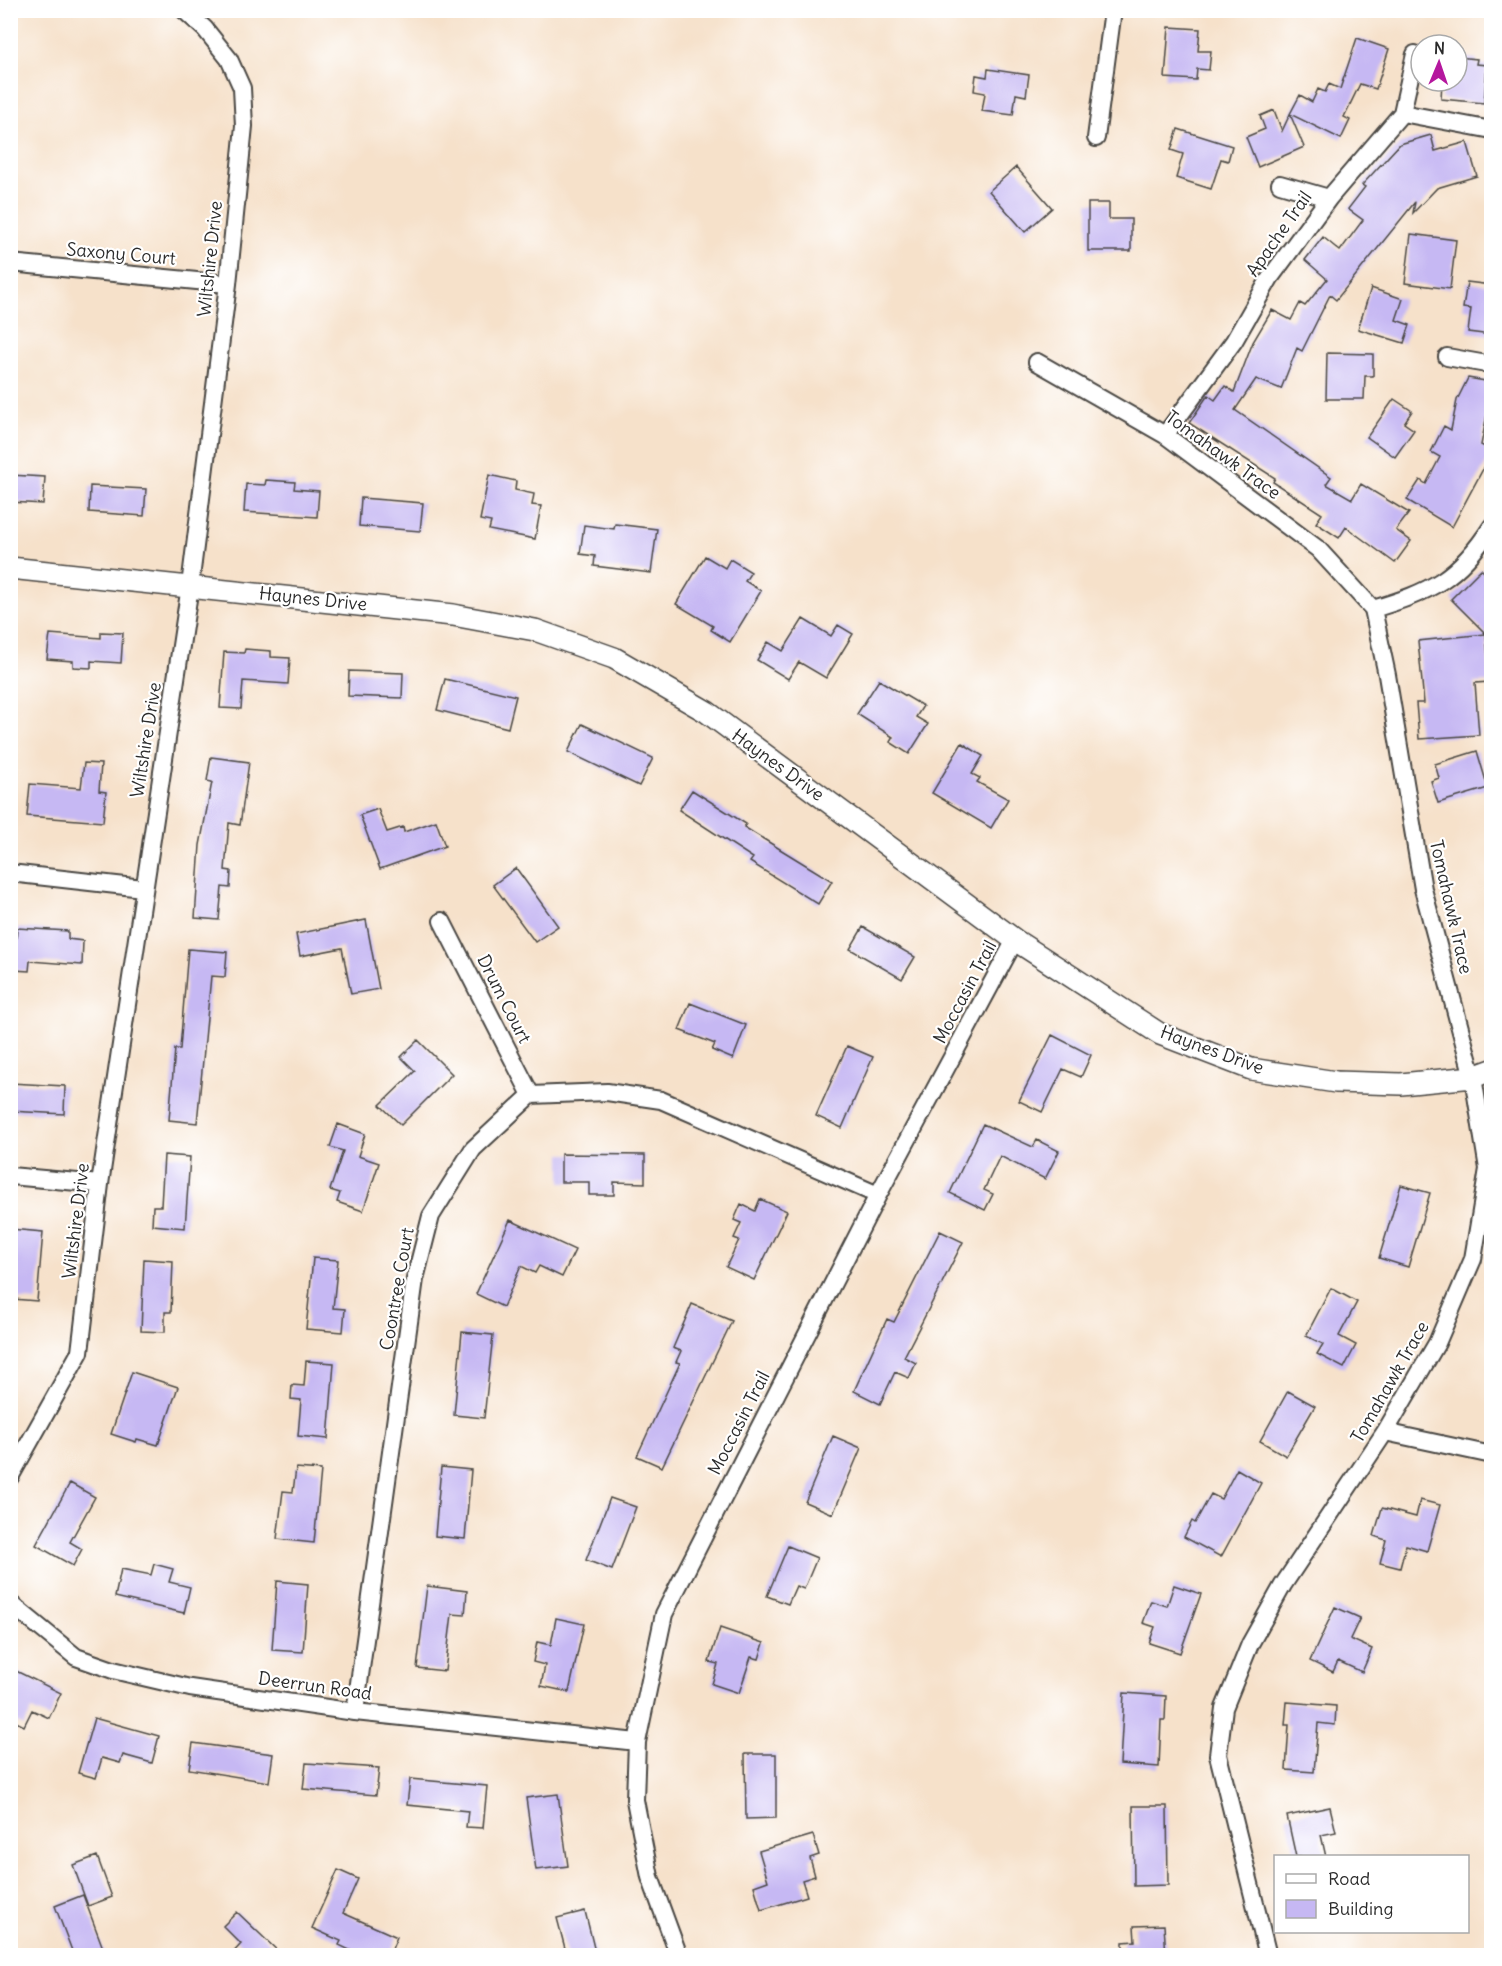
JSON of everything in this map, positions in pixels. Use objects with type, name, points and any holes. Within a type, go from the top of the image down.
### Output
[{"type":"street","name":"Wiltshire Drive","points":[[10,1477],[80,1352],[100,1184],[190,586],[228,284],[244,126],[242,88],[229,59],[206,29],[184,10]]},
{"type":"street","points":[[1096,138],[1113,10]]},
{"type":"street","name":"Apache Trail","points":[[1165,435],[1234,341],[1270,278],[1329,198],[1402,113],[1409,81]]},
{"type":"street","points":[[1402,113],[1491,130]]},
{"type":"street","points":[[1280,184],[1329,198]]},
{"type":"street","name":"Saxony Court","points":[[10,263],[228,284]]},
{"type":"street","points":[[1447,357],[1491,365]]},
{"type":"street","name":"Tomahawk Trace","points":[[1037,362],[1165,435],[1318,549],[1373,609],[1387,675],[1423,889],[1482,1074],[1488,1169],[1473,1259],[1437,1343],[1385,1432],[1283,1585],[1250,1644],[1224,1708],[1218,1755],[1268,1956]]},
{"type":"street","points":[[1373,609],[1420,595],[1460,568],[1491,526]]},
{"type":"street","name":"Haynes Drive","points":[[10,568],[453,615],[535,630],[614,658],[706,712],[1015,940],[1160,1034],[1251,1069],[1336,1082],[1401,1084],[1482,1074]]},
{"type":"street","points":[[10,873],[143,888]]},
{"type":"street","name":"Drum Court","points":[[442,921],[531,1095]]},
{"type":"street","name":"Moccasin Trail","points":[[679,1956],[650,1877],[635,1800],[637,1742],[664,1614],[878,1195],[1015,940]]},
{"type":"street","points":[[531,1095],[607,1092],[662,1100],[878,1195]]},
{"type":"street","name":"Coontree Court","points":[[355,1712],[415,1279],[431,1216],[473,1149],[531,1095]]},
{"type":"street","points":[[10,1176],[100,1184]]},
{"type":"street","points":[[1385,1432],[1491,1455]]},
{"type":"street","name":"Deerrun Road","points":[[10,1603],[76,1657],[113,1670],[190,1688],[355,1712],[637,1742]]},
{"type":"building","points":[[1169,27],[1200,29],[1198,51],[1211,51],[1209,70],[1197,69],[1196,80],[1165,78]]},
{"type":"building","points":[[1357,38],[1389,49],[1376,89],[1360,84],[1344,117],[1350,120],[1341,139],[1290,114],[1300,95],[1312,102],[1318,89],[1325,92],[1329,84],[1340,89]]},
{"type":"building","points":[[1469,58],[1477,59],[1476,64],[1487,65],[1484,103],[1441,99],[1441,93],[1469,93]]},
{"type":"building","points":[[988,69],[1029,75],[1026,96],[1016,94],[1013,115],[982,111],[985,93],[974,91],[976,75],[987,77]]},
{"type":"building","points":[[1274,110],[1282,131],[1290,114],[1304,147],[1258,167],[1246,137],[1265,129],[1260,116]]},
{"type":"building","points":[[1178,129],[1232,146],[1228,161],[1221,159],[1211,189],[1176,178],[1183,154],[1171,150]]},
{"type":"building","points":[[1431,135],[1435,151],[1467,142],[1477,176],[1437,188],[1413,213],[1415,202],[1336,300],[1330,295],[1302,351],[1297,348],[1281,389],[1256,379],[1235,410],[1331,477],[1326,484],[1352,499],[1361,484],[1409,513],[1396,530],[1411,541],[1395,563],[1346,527],[1339,538],[1316,523],[1322,514],[1273,482],[1275,478],[1189,423],[1208,395],[1215,400],[1225,386],[1234,392],[1253,342],[1272,310],[1291,320],[1300,303],[1305,306],[1327,279],[1305,260],[1323,237],[1340,251],[1363,220],[1348,209],[1365,187],[1362,185],[1400,144]]},
{"type":"building","points":[[1016,167],[1052,208],[1025,232],[989,191]]},
{"type":"building","points":[[1088,203],[1109,203],[1109,219],[1131,219],[1131,251],[1088,251]]},
{"type":"building","points":[[1411,234],[1456,240],[1450,289],[1405,283]]},
{"type":"building","points":[[1467,282],[1491,285],[1491,335],[1468,332],[1471,309],[1463,308]]},
{"type":"building","points":[[1371,288],[1403,299],[1396,320],[1410,325],[1404,343],[1358,329]]},
{"type":"building","points":[[1327,353],[1373,354],[1373,376],[1365,376],[1364,399],[1326,399]]},
{"type":"building","points":[[1468,378],[1491,382],[1491,404],[1489,404],[1481,445],[1491,450],[1491,454],[1452,527],[1407,500],[1420,480],[1426,484],[1440,457],[1431,452],[1444,426],[1451,430],[1457,400]]},
{"type":"building","points":[[1394,399],[1412,411],[1404,423],[1414,430],[1395,457],[1367,437]]},
{"type":"building","points":[[10,475],[45,477],[43,504],[10,502]]},
{"type":"building","points":[[489,475],[516,481],[515,490],[534,494],[532,505],[541,506],[535,539],[489,530],[491,522],[480,520]]},
{"type":"building","points":[[266,480],[295,482],[294,489],[319,491],[317,517],[244,512],[246,484],[265,485]]},
{"type":"building","points":[[90,486],[146,489],[144,516],[89,512]]},
{"type":"building","points":[[361,498],[423,503],[420,531],[359,526]]},
{"type":"building","points":[[615,524],[657,529],[651,573],[594,566],[595,556],[580,554],[584,525],[614,529]]},
{"type":"building","points":[[705,556],[725,568],[730,559],[751,572],[745,581],[761,591],[730,642],[711,630],[713,626],[676,604]]},
{"type":"building","points":[[1481,569],[1491,579],[1491,640],[1451,599]]},
{"type":"building","points":[[803,619],[831,636],[838,625],[853,634],[826,678],[799,662],[788,679],[757,660],[768,642],[783,651]]},
{"type":"building","points":[[101,632],[123,633],[121,663],[91,661],[91,668],[73,667],[73,661],[47,659],[50,634],[101,638]]},
{"type":"building","points":[[1486,634],[1490,682],[1475,683],[1479,735],[1419,739],[1416,703],[1424,703],[1418,641]]},
{"type":"building","points":[[245,649],[271,651],[271,657],[290,658],[288,684],[243,681],[241,709],[220,708],[224,652],[244,653]]},
{"type":"building","points":[[349,671],[403,673],[402,698],[348,696]]},
{"type":"building","points":[[445,679],[516,696],[508,728],[437,710]]},
{"type":"building","points":[[879,680],[923,706],[916,717],[928,724],[909,754],[890,742],[893,737],[857,714]]},
{"type":"building","points":[[582,724],[653,758],[639,786],[568,752]]},
{"type":"building","points":[[962,743],[983,756],[972,774],[980,778],[977,782],[1008,799],[991,828],[932,793]]},
{"type":"building","points":[[1477,751],[1488,788],[1438,803],[1431,781],[1439,778],[1435,764]]},
{"type":"building","points":[[211,757],[249,762],[240,825],[229,823],[225,870],[231,871],[230,888],[222,887],[219,920],[195,918],[200,845],[212,782],[207,781]]},
{"type":"building","points":[[84,763],[101,764],[99,791],[106,792],[103,822],[27,816],[30,784],[81,788]]},
{"type":"building","points":[[692,790],[746,824],[744,827],[832,881],[818,904],[750,862],[753,858],[679,810]]},
{"type":"building","points":[[378,809],[387,832],[403,827],[404,832],[436,821],[445,846],[380,869],[360,815]]},
{"type":"building","points":[[516,868],[558,926],[535,942],[493,885]]},
{"type":"building","points":[[366,920],[379,989],[351,994],[342,948],[300,956],[296,934]]},
{"type":"building","points":[[863,927],[915,957],[902,979],[850,949]]},
{"type":"building","points":[[17,928],[68,931],[68,939],[83,941],[82,965],[30,961],[29,971],[14,970]]},
{"type":"building","points":[[188,949],[227,952],[225,977],[211,976],[197,1123],[169,1120],[175,1049],[180,1049]]},
{"type":"building","points":[[690,1003],[746,1025],[733,1059],[712,1050],[715,1044],[679,1030]]},
{"type":"building","points":[[1052,1035],[1091,1055],[1081,1077],[1063,1069],[1042,1112],[1019,1101]]},
{"type":"building","points":[[418,1040],[452,1074],[401,1125],[380,1105],[415,1071],[401,1057]]},
{"type":"building","points":[[847,1046],[873,1057],[842,1128],[816,1116]]},
{"type":"building","points":[[10,1083],[65,1086],[64,1114],[10,1111]]},
{"type":"building","points":[[338,1124],[365,1134],[358,1156],[379,1163],[363,1211],[337,1202],[340,1193],[330,1190],[343,1151],[330,1147]]},
{"type":"building","points":[[983,1124],[1033,1147],[1037,1140],[1059,1151],[1045,1179],[1000,1156],[984,1190],[993,1194],[985,1210],[950,1193]]},
{"type":"building","points":[[561,1154],[645,1155],[645,1183],[614,1182],[614,1195],[589,1195],[589,1182],[561,1182]]},
{"type":"building","points":[[164,1155],[190,1157],[185,1228],[152,1225],[153,1206],[161,1206]]},
{"type":"building","points":[[1401,1185],[1430,1193],[1408,1267],[1379,1258]]},
{"type":"building","points":[[760,1199],[787,1211],[754,1280],[726,1267],[739,1240],[734,1238],[741,1223],[734,1220],[741,1204],[755,1211]]},
{"type":"building","points":[[510,1220],[575,1250],[562,1277],[539,1266],[535,1273],[521,1266],[503,1307],[476,1294]]},
{"type":"building","points":[[10,1229],[43,1232],[37,1301],[13,1299],[16,1263],[10,1262]]},
{"type":"building","points":[[940,1231],[963,1242],[904,1357],[916,1363],[909,1378],[895,1372],[880,1404],[854,1391],[887,1319],[894,1322]]},
{"type":"building","points":[[313,1258],[338,1260],[333,1308],[345,1309],[343,1332],[306,1329]]},
{"type":"building","points":[[144,1259],[173,1261],[171,1312],[165,1312],[165,1332],[141,1331]]},
{"type":"building","points":[[1331,1288],[1357,1302],[1339,1336],[1356,1345],[1344,1368],[1317,1354],[1323,1344],[1306,1336]]},
{"type":"building","points":[[692,1304],[732,1321],[662,1467],[637,1456],[680,1363],[676,1362],[681,1351],[673,1348]]},
{"type":"building","points":[[462,1332],[493,1335],[484,1418],[454,1415]]},
{"type":"building","points":[[306,1361],[334,1363],[328,1439],[298,1436],[301,1400],[291,1399],[292,1385],[304,1386]]},
{"type":"building","points":[[132,1372],[178,1387],[158,1445],[137,1439],[136,1442],[111,1434]]},
{"type":"building","points":[[1288,1391],[1315,1406],[1286,1456],[1260,1441]]},
{"type":"building","points":[[833,1436],[861,1448],[833,1514],[805,1502]]},
{"type":"building","points":[[441,1467],[471,1470],[465,1539],[435,1536]]},
{"type":"building","points":[[296,1468],[321,1470],[314,1543],[277,1539],[283,1491],[293,1492]]},
{"type":"building","points":[[1237,1469],[1261,1483],[1221,1557],[1184,1537],[1192,1521],[1195,1523],[1211,1494],[1221,1499]]},
{"type":"building","points":[[70,1483],[95,1497],[70,1542],[82,1549],[73,1566],[36,1545]]},
{"type":"building","points":[[610,1498],[636,1507],[612,1570],[586,1560]]},
{"type":"building","points":[[1420,1500],[1440,1505],[1427,1551],[1406,1545],[1400,1568],[1380,1563],[1386,1540],[1374,1536],[1382,1508],[1416,1517]]},
{"type":"building","points":[[788,1546],[817,1558],[804,1589],[796,1586],[788,1604],[767,1596]]},
{"type":"building","points":[[154,1564],[173,1569],[169,1582],[190,1587],[184,1613],[115,1597],[121,1569],[151,1575]]},
{"type":"building","points":[[277,1581],[308,1584],[303,1652],[272,1650]]},
{"type":"building","points":[[1174,1585],[1201,1594],[1180,1653],[1149,1643],[1155,1627],[1143,1623],[1151,1601],[1167,1606]]},
{"type":"building","points":[[427,1586],[467,1591],[465,1615],[452,1614],[445,1671],[417,1668]]},
{"type":"building","points":[[1335,1607],[1360,1618],[1350,1639],[1372,1649],[1362,1672],[1338,1661],[1333,1672],[1310,1661]]},
{"type":"building","points":[[556,1618],[584,1624],[569,1692],[541,1686],[545,1665],[533,1662],[537,1642],[551,1645]]},
{"type":"building","points":[[720,1628],[764,1643],[759,1659],[751,1657],[739,1693],[712,1684],[718,1664],[709,1662]]},
{"type":"building","points":[[10,1668],[61,1693],[49,1718],[32,1710],[24,1726],[10,1719]]},
{"type":"building","points":[[1124,1693],[1166,1696],[1165,1720],[1161,1720],[1159,1767],[1120,1764]]},
{"type":"building","points":[[1287,1702],[1336,1706],[1335,1725],[1318,1723],[1314,1772],[1286,1770],[1289,1725],[1285,1725]]},
{"type":"building","points":[[94,1718],[159,1736],[152,1763],[123,1755],[120,1763],[102,1758],[96,1778],[78,1773]]},
{"type":"building","points":[[193,1743],[273,1754],[269,1782],[189,1769]]},
{"type":"building","points":[[745,1754],[776,1754],[776,1818],[746,1819]]},
{"type":"building","points":[[306,1763],[379,1768],[376,1795],[303,1789]]},
{"type":"building","points":[[410,1779],[487,1786],[483,1828],[466,1827],[468,1811],[407,1805]]},
{"type":"building","points":[[558,1794],[568,1866],[536,1870],[526,1798]]},
{"type":"building","points":[[1133,1806],[1167,1806],[1168,1885],[1134,1886]]},
{"type":"building","points":[[1330,1807],[1336,1832],[1321,1835],[1326,1855],[1296,1855],[1287,1816]]},
{"type":"building","points":[[813,1835],[819,1855],[810,1858],[815,1876],[802,1880],[807,1896],[761,1910],[754,1886],[768,1881],[759,1851]]},
{"type":"building","points":[[97,1856],[112,1897],[88,1906],[73,1865]]},
{"type":"building","points":[[338,1870],[358,1879],[343,1913],[397,1937],[389,1956],[362,1956],[339,1945],[341,1941],[312,1928]]},
{"type":"building","points":[[83,1895],[106,1956],[74,1956],[55,1906]]},
{"type":"building","points":[[585,1911],[596,1956],[567,1956],[557,1918]]},
{"type":"building","points":[[237,1912],[283,1956],[230,1956],[241,1944],[223,1926]]},
{"type":"building","points":[[1164,1925],[1166,1956],[1123,1956],[1123,1942],[1135,1941],[1134,1926]]}]
